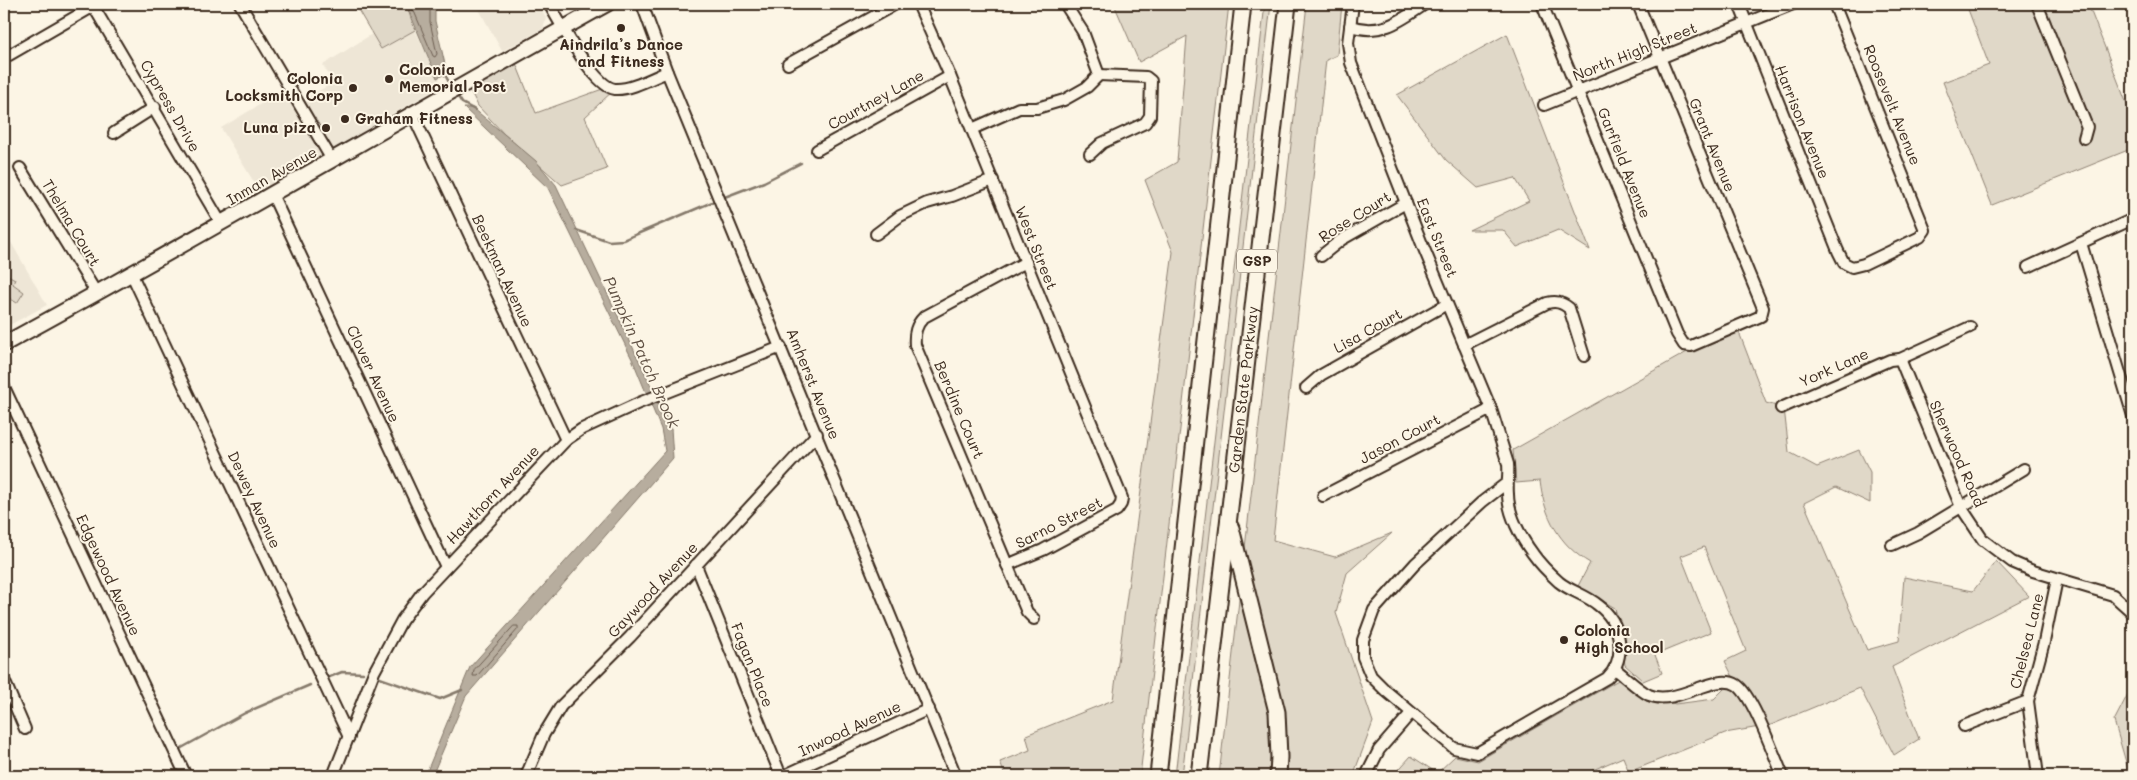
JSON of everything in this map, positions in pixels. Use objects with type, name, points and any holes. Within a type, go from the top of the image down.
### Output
[{"type":"highway","name":"GSP","points":[[1158,776],[1243,4]]},
{"type":"highway","name":"Garden State Parkway","points":[[1199,776],[1229,519],[1240,405],[1288,4]]},
{"type":"highway","points":[[1229,519],[1276,712],[1279,756],[1278,776]]},
{"type":"main road","name":"Inman Avenue","points":[[4,344],[132,275],[466,82],[607,4]]},
{"type":"street","points":[[240,4],[332,160]]},
{"type":"street","points":[[549,4],[598,80],[608,87],[615,89],[627,87],[667,72]]},
{"type":"street","name":"Amherst Avenue","points":[[642,4],[667,72],[956,776]]},
{"type":"street","points":[[788,64],[896,4]]},
{"type":"street","name":"West Street","points":[[918,4],[950,76],[1120,490],[1121,504]]},
{"type":"street","points":[[1065,4],[1083,32],[1100,75]]},
{"type":"street","name":"East Street","points":[[1353,4],[1348,43],[1351,63],[1464,346],[1491,408],[1508,464],[1508,496],[1516,525],[1532,553],[1559,582],[1597,604],[1609,614],[1617,629],[1620,646],[1615,669]]},
{"type":"street","points":[[1350,26],[1373,31],[1401,20],[1425,4]]},
{"type":"street","name":"Garfield Avenue","points":[[1542,4],[1677,334]]},
{"type":"street","name":"Grant Avenue","points":[[1638,4],[1762,308],[1761,316],[1696,345],[1684,345],[1677,334]]},
{"type":"street","name":"Harrison Avenue","points":[[1739,4],[1838,251]]},
{"type":"street","name":"North High Street","points":[[1544,105],[1793,4]]},
{"type":"street","name":"Roosevelt Avenue","points":[[1834,4],[1925,230],[1924,234],[1864,264],[1848,266],[1838,251]]},
{"type":"street","points":[[2037,4],[2087,127],[2084,138]]},
{"type":"street","points":[[4,58],[93,5]]},
{"type":"street","name":"Cypress Drive","points":[[93,5],[155,107],[221,224]]},
{"type":"street","points":[[972,129],[1019,108],[1036,108],[1064,100],[1087,87],[1100,75],[1146,77],[1151,81],[1152,89],[1150,116],[1145,123],[1102,143],[1090,154]]},
{"type":"street","name":"Courtney Lane","points":[[817,150],[950,76]]},
{"type":"street","points":[[114,133],[155,107]]},
{"type":"street","name":"Beekman Avenue","points":[[412,113],[566,440]]},
{"type":"street","name":"Thelma Court","points":[[20,168],[97,294]]},
{"type":"street","points":[[876,234],[900,216],[926,203],[952,196],[993,180]]},
{"type":"street","name":"Clover Avenue","points":[[272,194],[446,567]]},
{"type":"street","name":"Rose Court","points":[[1321,256],[1342,240],[1406,202]]},
{"type":"street","points":[[2028,267],[2133,219]]},
{"type":"street","points":[[2081,243],[2133,416]]},
{"type":"street","name":"Berdine Court","points":[[1026,262],[924,317],[916,328],[914,336],[915,345],[1007,565],[1027,612],[1034,620]]},
{"type":"street","name":"Dewey Avenue","points":[[132,275],[349,737]]},
{"type":"street","points":[[1464,346],[1547,303],[1554,302],[1563,303],[1569,308],[1584,356]]},
{"type":"street","name":"Lisa Court","points":[[1306,388],[1321,375],[1447,304]]},
{"type":"street","name":"York Lane","points":[[1782,408],[1890,360],[1900,359],[1970,327]]},
{"type":"street","name":"Hawthorn Avenue","points":[[333,776],[387,644],[422,593],[566,440],[582,429],[639,403],[781,346]]},
{"type":"street","name":"Sherwood Road","points":[[1900,359],[1961,507],[1983,540],[1995,551],[2033,572],[2113,595],[2133,613]]},
{"type":"street","name":"Edgewood Avenue","points":[[4,387],[186,776]]},
{"type":"street","name":"Jason Court","points":[[1323,496],[1491,408]]},
{"type":"street","name":"Gaywood Avenue","points":[[526,776],[544,734],[561,706],[630,637],[817,434]]},
{"type":"street","points":[[1892,545],[1918,533],[2024,469]]},
{"type":"street","points":[[1508,482],[1482,502],[1415,564],[1374,610],[1366,627],[1363,657],[1371,676],[1411,713],[1454,748],[1477,753],[1606,678],[1615,669],[1649,695],[1678,696],[1721,682],[1736,684],[1746,694],[1783,776]]},
{"type":"street","name":"Sarno Street","points":[[1007,565],[1070,536],[1117,510],[1121,504]]},
{"type":"street","name":"Fagan Place","points":[[696,565],[782,776]]},
{"type":"street","name":"Chelsea Lane","points":[[1964,726],[2028,701],[2044,642],[2057,579]]},
{"type":"street","points":[[4,680],[25,729]]},
{"type":"street","points":[[2028,701],[2038,776]]},
{"type":"street","name":"Inwood Avenue","points":[[782,776],[929,709]]},
{"type":"street","points":[[1366,776],[1379,750],[1411,713]]},
{"type":"shaded area","points":[[360,4],[406,4],[415,30],[381,49],[357,8]]},
{"type":"shaded area","points":[[476,4],[539,4],[546,18],[543,29],[502,51]]},
{"type":"shaded area","points":[[1114,4],[1229,4],[1140,776],[1005,776],[1000,762],[1030,750],[1026,735],[1113,700],[1173,252],[1145,180],[1177,162],[1187,36],[1139,62]]},
{"type":"shaded area","points":[[1265,4],[1271,4],[1182,776],[1175,776]]},
{"type":"shaded area","points":[[1307,4],[1342,4],[1337,55],[1326,60],[1273,540],[1335,557],[1392,533],[1347,573],[1336,613],[1373,722],[1353,776],[1219,776]]},
{"type":"shaded area","points":[[1966,4],[2088,4],[2133,120],[2133,148],[1992,205],[1943,82],[1989,65]]},
{"type":"shaded area","points":[[415,30],[442,85],[260,192],[221,128],[294,84],[304,99],[333,83],[323,65],[372,34],[381,49]]},
{"type":"shaded area","points":[[1507,34],[1590,250],[1558,230],[1517,247],[1503,230],[1469,230],[1529,201],[1515,178],[1478,188],[1446,160],[1397,95]]},
{"type":"shaded area","points":[[513,56],[536,113],[608,87],[615,89],[585,117],[607,169],[562,185],[504,134],[478,106],[466,82]]},
{"type":"shaded area","points":[[4,230],[47,305],[4,328]]},
{"type":"shaded area","points":[[4,273],[15,279],[13,284],[24,292],[17,303],[6,296],[4,300]]},
{"type":"shaded area","points":[[1737,327],[1766,403],[1784,408],[1789,452],[1817,467],[1859,450],[1870,472],[1870,503],[1836,487],[1804,503],[1867,650],[1899,641],[1904,577],[1973,591],[1996,561],[2029,596],[1892,667],[1919,739],[1894,755],[1860,688],[1771,725],[1725,733],[1629,772],[1623,757],[1579,776],[1393,776],[1411,756],[1437,773],[1455,756],[1478,761],[1620,679],[1675,704],[1714,699],[1734,679],[1725,661],[1746,651],[1704,547],[1681,556],[1711,632],[1655,655],[1662,673],[1643,681],[1625,665],[1615,608],[1578,586],[1590,563],[1570,548],[1555,528],[1545,506],[1540,481],[1516,483],[1513,450],[1719,334]]},
{"type":"shaded area","points":[[2128,694],[2133,695],[2133,776],[2130,776],[2114,721]]},
{"type":"water","points":[[406,4],[435,4],[435,21],[447,73],[437,78]]},
{"type":"water","points":[[464,108],[473,108],[536,161],[556,185],[671,428],[673,458],[466,696],[432,776],[425,776],[470,667],[665,451],[661,429],[633,361],[548,188]]},
{"type":"waterway","name":"Pumpkin Patch Brook","points":[[443,71],[451,86]]},
{"type":"waterway","name":"Pumpkin Patch Brook","points":[[457,95],[462,103],[475,110]]},
{"type":"waterway","points":[[722,198],[764,182],[801,163]]},
{"type":"waterway","points":[[576,230],[609,241],[623,240],[717,200]]},
{"type":"waterway","points":[[327,678],[342,672],[363,673]]},
{"type":"waterway","points":[[377,677],[440,699],[462,690]]},
{"type":"waterway","points":[[178,750],[245,713],[310,685]]},
{"type":"place","name":"Aindrila’s Dance and Fitness","points":[[621,28]]},
{"type":"place","name":"Colonia Memorial Post","points":[[389,79]]},
{"type":"place","name":"Colonia Locksmith Corp","points":[[353,88]]},
{"type":"place","name":"Graham Fitness","points":[[345,119]]},
{"type":"place","name":"Luna piza","points":[[326,128]]},
{"type":"place","name":"Colonia High School","points":[[1564,640]]}]
